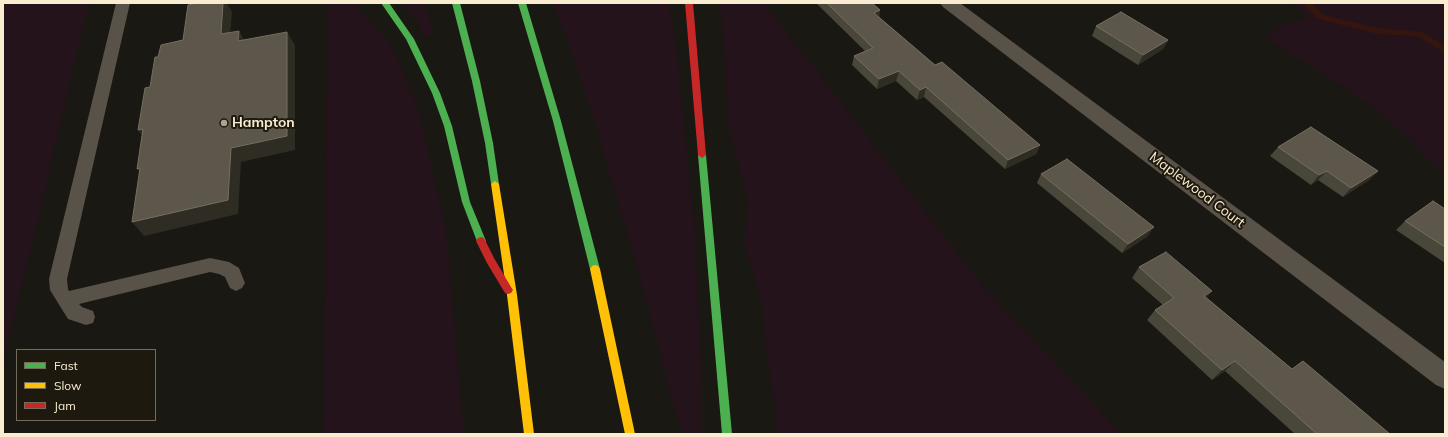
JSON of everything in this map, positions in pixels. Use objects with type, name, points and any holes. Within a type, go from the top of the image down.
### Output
[{"type":"highway","points":[[385,3],[407,34],[427,73],[448,126],[466,202],[474,226],[492,264],[512,295]]},
{"type":"highway","points":[[456,3],[476,81],[489,143],[512,295],[529,434]]},
{"type":"highway","points":[[522,3],[557,120],[584,222],[610,336],[630,434]]},
{"type":"highway","points":[[689,3],[727,434]]},
{"type":"street","name":"Maplewood Court","points":[[949,3],[1445,378]]},
{"type":"lane","points":[[86,316],[75,313],[65,300],[59,290],[58,279],[123,3]]},
{"type":"lane","points":[[65,300],[210,265],[224,267],[233,273],[236,283]]},
{"type":"shaded area","points":[[3,3],[89,3],[3,365]]},
{"type":"shaded area","points":[[327,3],[354,3],[393,48],[420,114],[446,230],[464,434],[324,434]]},
{"type":"shaded area","points":[[401,3],[425,3],[434,35],[424,37],[417,19]]},
{"type":"shaded area","points":[[552,3],[668,3],[676,43],[695,236],[702,383],[702,434],[683,434],[676,416],[644,291],[592,114],[567,39]]},
{"type":"shaded area","points":[[720,3],[764,3],[981,284],[1122,434],[778,434],[763,323],[762,303],[744,243],[748,202],[727,123],[726,69]]},
{"type":"shaded area","points":[[1292,3],[1445,3],[1445,175],[1433,165],[1413,142],[1376,110],[1267,38],[1269,33],[1284,23],[1306,18],[1304,13]]},
{"type":"building","name":"Hampton","points":[[197,3],[223,3],[221,34],[239,31],[238,41],[287,32],[287,136],[231,148],[228,200],[132,222],[140,168],[137,169],[143,129],[138,130],[145,88],[150,87],[155,57],[158,57],[161,45],[183,40],[188,5]]},
{"type":"building","points":[[827,3],[872,3],[880,10],[874,13],[935,65],[942,62],[1040,145],[1008,160],[926,87],[920,90],[899,71],[879,79],[854,56],[873,48]]},
{"type":"building","points":[[1121,12],[1168,40],[1143,55],[1096,26]]},
{"type":"building","points":[[1311,127],[1378,171],[1351,188],[1327,171],[1319,175],[1278,147]]},
{"type":"building","points":[[1067,159],[1154,227],[1128,244],[1041,174]]},
{"type":"building","points":[[1433,201],[1445,209],[1445,247],[1405,221]]},
{"type":"building","points":[[1166,252],[1212,291],[1204,296],[1292,369],[1303,361],[1390,434],[1317,434],[1235,361],[1222,370],[1155,310],[1174,298],[1139,267]]},
{"type":"waterway","points":[[1306,3],[1321,17],[1377,31],[1419,34],[1445,50]]},
{"type":"traffic: fast","points":[[385,3],[410,39],[436,93],[448,126],[466,202],[481,241]]},
{"type":"traffic: fast","points":[[456,3],[476,81],[489,143],[495,184]]},
{"type":"traffic: fast","points":[[522,3],[557,121],[595,269]]},
{"type":"traffic: fast","points":[[702,155],[727,434]]},
{"type":"traffic: slow","points":[[495,184],[512,295],[529,434]]},
{"type":"traffic: slow","points":[[595,269],[630,434]]},
{"type":"traffic: jam","points":[[689,3],[702,155]]},
{"type":"traffic: jam","points":[[481,241],[490,260],[508,290]]},
{"type":"place","name":"Hampton","points":[[224,123]]}]
